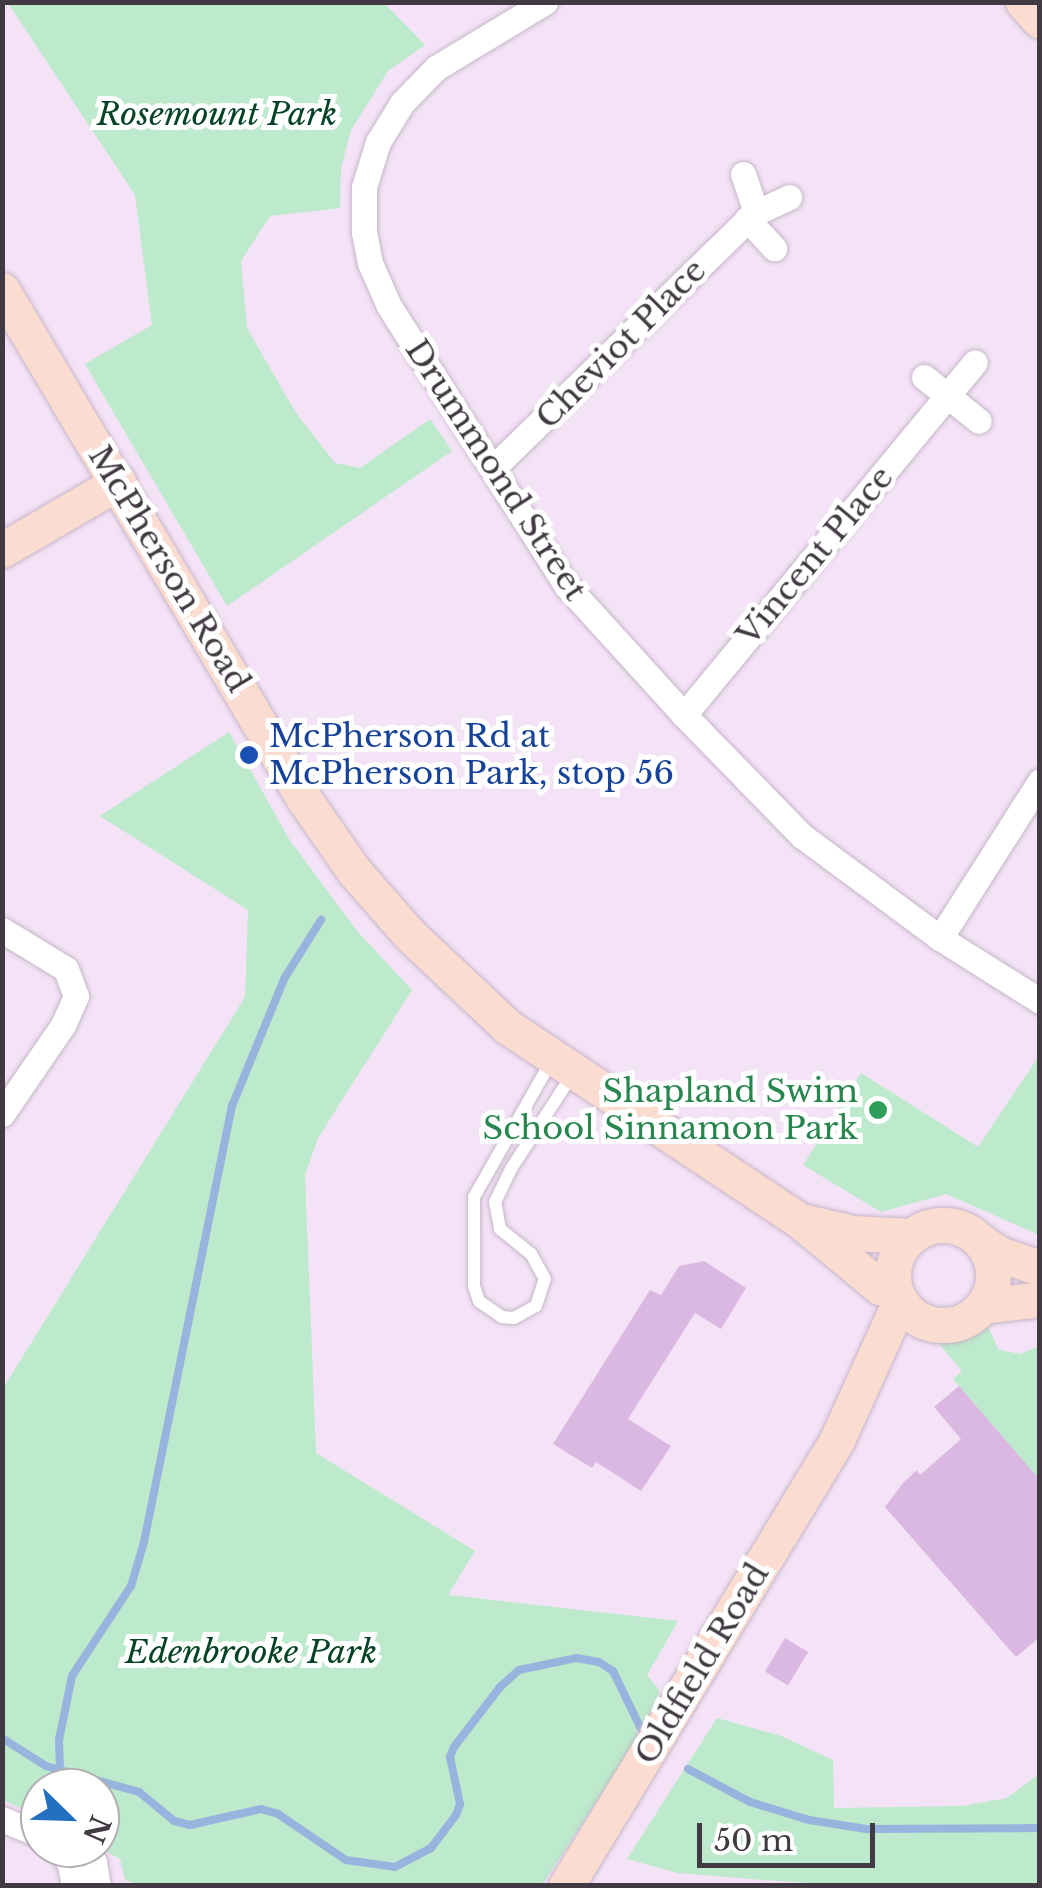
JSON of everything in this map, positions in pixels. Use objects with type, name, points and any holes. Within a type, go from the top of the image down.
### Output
[{"type":"street","points":[[1023,2],[1040,21]]},
{"type":"street","name":"Drummond Street","points":[[536,5],[436,68],[402,103],[378,142],[364,187],[364,232],[370,263],[382,292],[567,586],[684,714],[802,836],[940,938],[1040,1002]]},
{"type":"street","points":[[743,174],[752,215],[774,248]]},
{"type":"street","name":"Cheviot Place","points":[[493,468],[752,215],[789,197]]},
{"type":"street","name":"McPherson Road","points":[[2,290],[304,799],[354,871],[453,979],[508,1027],[800,1221]]},
{"type":"street","name":"Vincent Place","points":[[684,714],[976,362]]},
{"type":"street","points":[[924,377],[979,422]]},
{"type":"street","points":[[2,550],[119,482]]},
{"type":"street","points":[[940,938],[1040,781]]},
{"type":"street","points":[[2,930],[66,968],[76,996],[63,1025],[2,1114]]},
{"type":"street","points":[[800,1221],[852,1233],[912,1236],[940,1225],[969,1232],[999,1254],[1040,1268]]},
{"type":"street","points":[[800,1221],[880,1288],[907,1305],[956,1324],[983,1306],[1004,1300],[1040,1299]]},
{"type":"street","points":[[907,1305],[896,1261],[912,1236]]},
{"type":"street","points":[[980,1242],[993,1273],[983,1306]]},
{"type":"street","name":"Oldfield Road","points":[[566,1886],[836,1442],[907,1305]]},
{"type":"lane","points":[[563,1066],[495,1202],[496,1216],[508,1238],[540,1265],[545,1279],[536,1306],[514,1318],[490,1311],[479,1301],[474,1286],[474,1197],[494,1158],[563,1066]]},
{"type":"lane","points":[[494,1158],[511,1168]]},
{"type":"green space","name":"Rosemount Park","points":[[8,3],[384,3],[425,45],[388,71],[351,130],[341,168],[340,208],[270,216],[241,261],[247,328],[296,413],[335,463],[360,468],[430,419],[452,451],[227,606],[85,364],[152,325],[135,195]]},
{"type":"green space","name":"Edenbrooke Park","points":[[229,732],[289,839],[357,931],[412,990],[318,1138],[305,1175],[316,1453],[475,1551],[448,1595],[678,1621],[647,1675],[659,1690],[656,1711],[542,1885],[139,1885],[125,1880],[120,1859],[120,1768],[20,1768],[20,1808],[3,1800],[2,1390],[245,997],[248,910],[100,816]]},
{"type":"green space","name":"Shapland Swim School Sinnamon Park","points":[[1039,1056],[1039,1235],[946,1194],[881,1212],[803,1165],[861,1073],[978,1147]]},
{"type":"green space","points":[[982,1314],[999,1350],[1020,1354],[1039,1346],[1039,1481],[953,1379],[962,1371],[935,1339]]},
{"type":"green space","points":[[717,1718],[781,1736],[833,1760],[834,1808],[962,1806],[1007,1798],[1039,1774],[1039,1885],[854,1886],[678,1873],[627,1859]]},
{"type":"building","points":[[704,1261],[746,1288],[721,1329],[695,1313],[628,1419],[671,1446],[641,1491],[596,1462],[592,1468],[553,1444],[650,1290],[661,1295],[679,1266]]},
{"type":"building","points":[[959,1386],[1040,1480],[1040,1637],[1016,1657],[885,1507],[917,1470],[920,1475],[961,1439],[934,1407]]},
{"type":"building","points":[[785,1638],[808,1652],[788,1685],[765,1671]]},
{"type":"waterway","points":[[60,1768],[59,1740],[72,1676],[131,1586],[144,1542],[232,1106],[284,979],[321,920]]},
{"type":"waterway","points":[[2,1738],[46,1766],[139,1792],[174,1821],[190,1825],[261,1809],[278,1814],[346,1860],[395,1867],[431,1848],[456,1815],[460,1804],[450,1757],[454,1747],[500,1687],[519,1670],[576,1658],[599,1662],[613,1671],[641,1729]]},
{"type":"waterway","points":[[688,1769],[750,1802],[809,1820],[866,1829],[1040,1828]]},
{"type":"place","name":"McPherson Rd at McPherson Park, stop 56","points":[[249,755]]},
{"type":"place","name":"Shapland Swim School Sinnamon Park","points":[[878,1110]]}]
